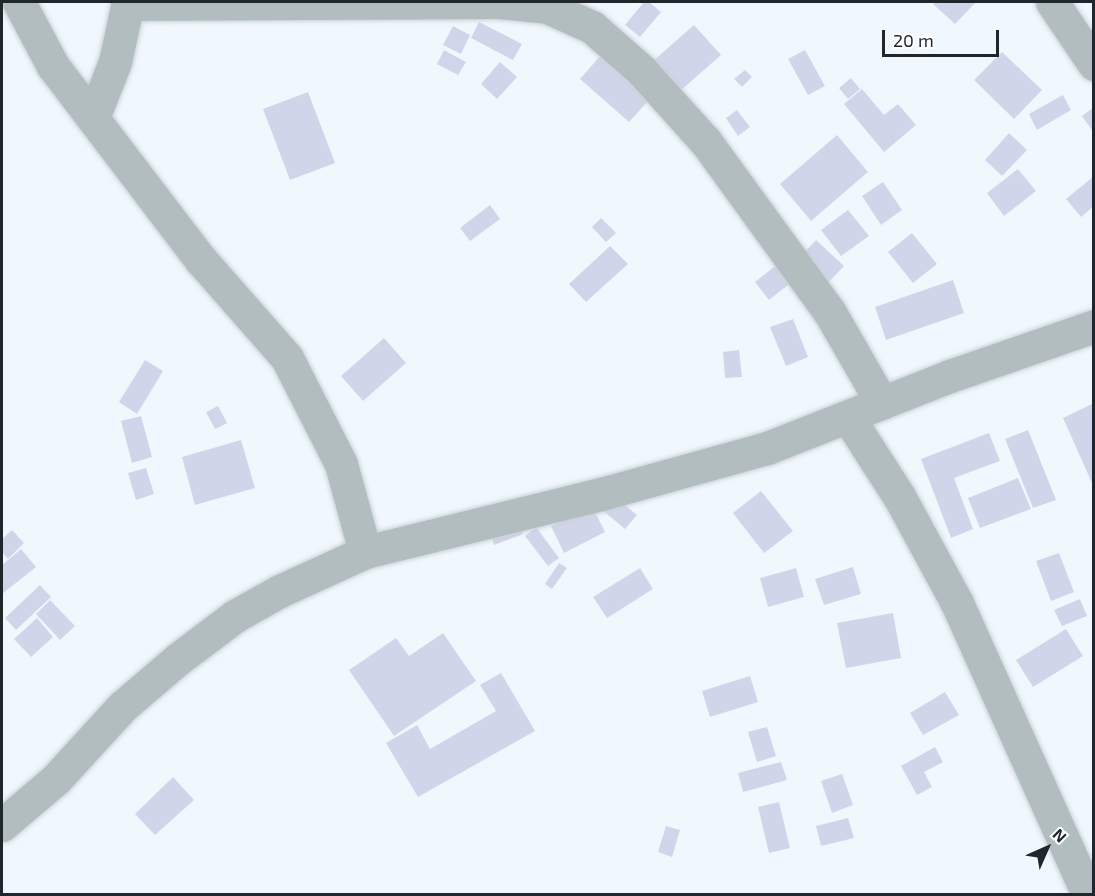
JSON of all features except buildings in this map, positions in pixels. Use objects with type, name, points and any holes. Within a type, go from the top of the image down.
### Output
[{"type":"street","points":[[19,2],[53,66],[201,260],[287,358],[341,464],[365,552]]},
{"type":"street","points":[[93,118],[115,62],[128,3],[499,2],[547,7],[592,27],[642,71],[706,142],[829,310],[882,403]]},
{"type":"street","points":[[1052,2],[1094,64]]},
{"type":"street","points":[[2,825],[56,778],[123,706],[225,623],[280,591],[365,552],[605,493],[767,448],[882,403],[1094,326]]},
{"type":"street","points":[[848,417],[900,498],[957,603],[1088,894]]}]
